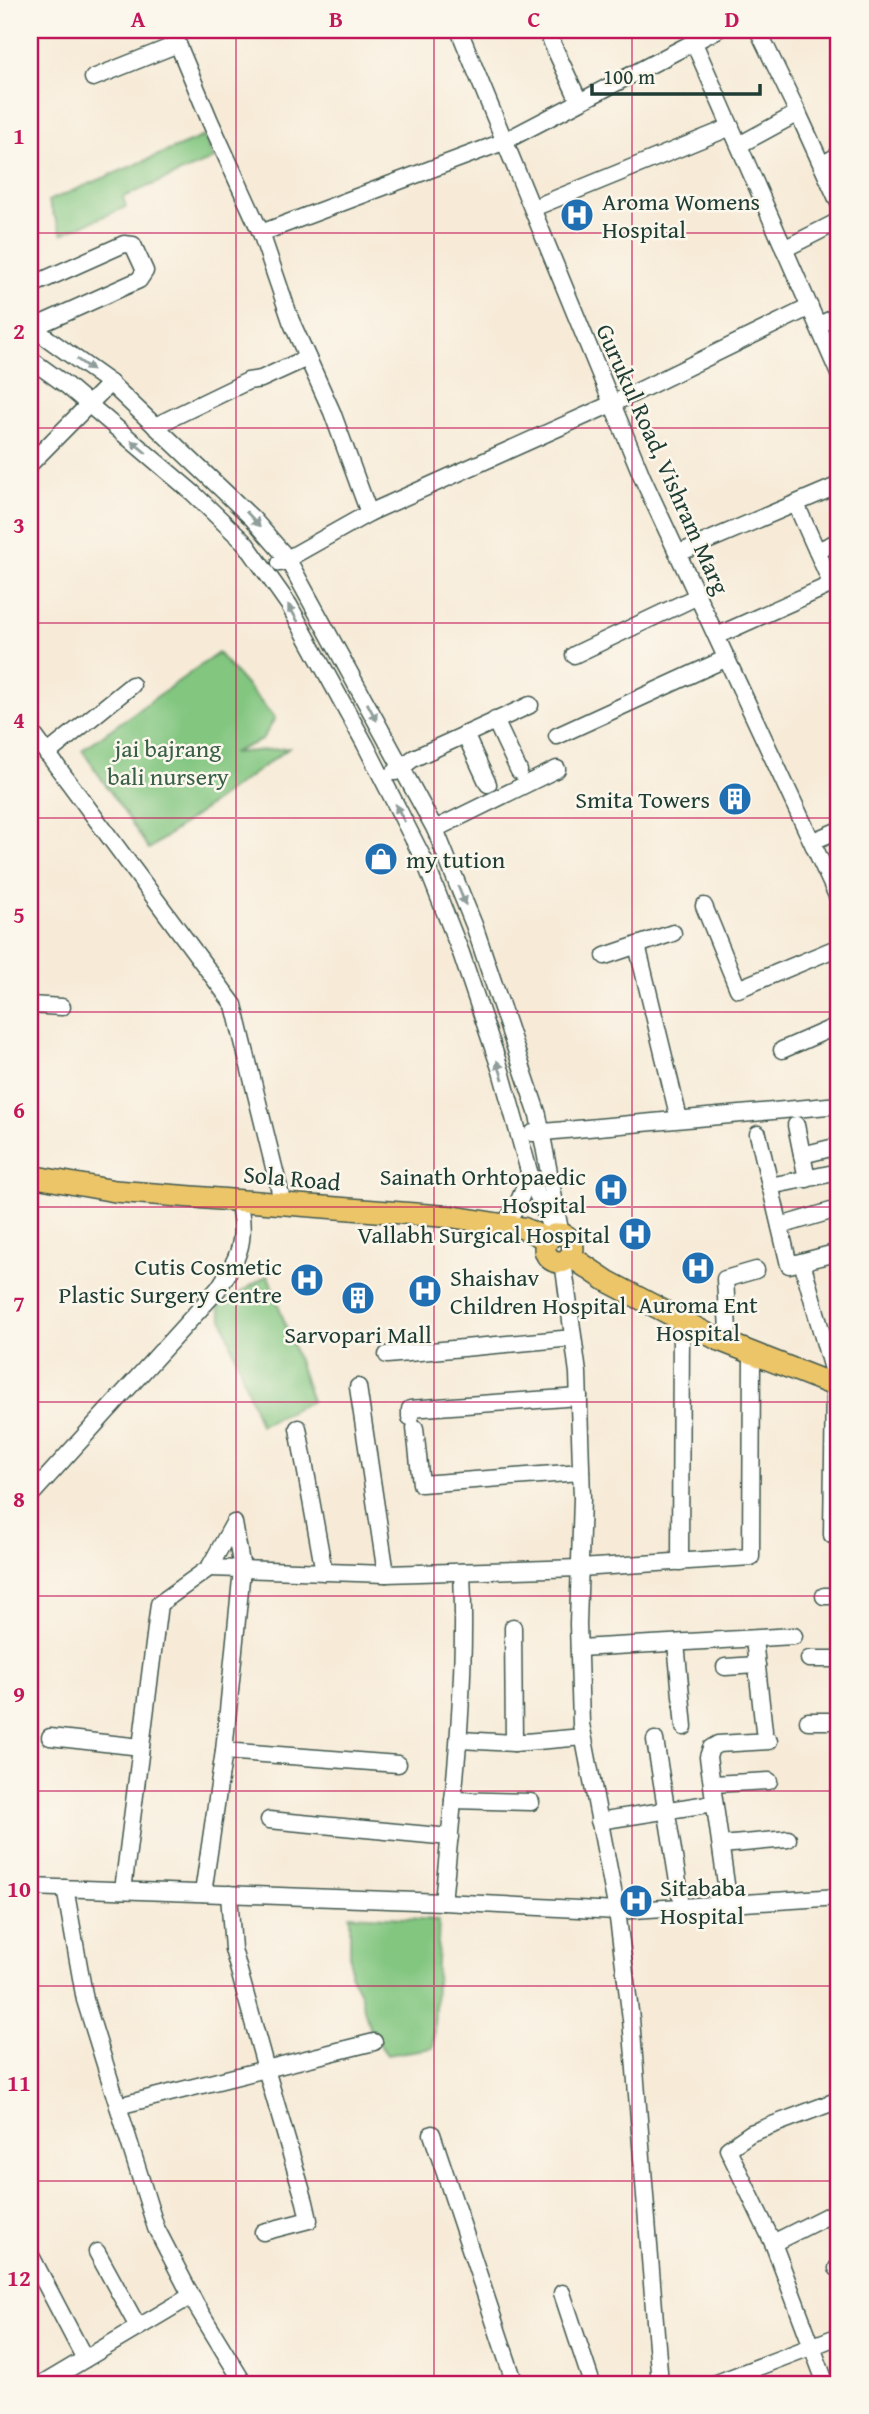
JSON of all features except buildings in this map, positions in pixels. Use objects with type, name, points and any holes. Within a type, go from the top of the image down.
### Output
[{"type":"main road","name":"Sola Road","points":[[30,1176],[116,1191],[454,1217],[523,1228],[728,1330],[836,1380]]},
{"type":"main road","name":"Sola Road","points":[[30,1186],[104,1201],[453,1227],[559,1246],[607,1281],[719,1340],[836,1380]]},
{"type":"street","name":"Gurukul Road, Vishram Marg","points":[[459,30],[615,402]]},
{"type":"street","name":"Gurukul Road, Vishram Marg","points":[[466,30],[507,140],[538,206],[643,480],[723,633],[816,839],[839,900]]},
{"type":"street","points":[[546,30],[579,101]]},
{"type":"street","points":[[261,233],[507,140],[718,30]]},
{"type":"street","points":[[758,30],[839,203]]},
{"type":"street","points":[[93,78],[175,37],[261,233],[291,321],[349,455],[369,513]]},
{"type":"street","points":[[694,44],[839,374]]},
{"type":"street","points":[[739,145],[798,113]]},
{"type":"street","points":[[538,206],[731,127]]},
{"type":"street","points":[[822,165],[839,155]]},
{"type":"street","points":[[784,249],[839,221]]},
{"type":"street","points":[[30,286],[124,244],[133,245],[145,271],[139,280],[31,327]]},
{"type":"street","points":[[266,572],[369,513],[615,402],[810,307]]},
{"type":"street","points":[[818,325],[839,316]]},
{"type":"street","points":[[31,327],[110,383],[253,519],[287,558],[435,829],[474,925],[514,1040],[541,1131],[573,1338],[579,1397],[581,1472],[579,1648],[583,1737],[617,1911],[631,2019],[660,2384]]},
{"type":"street","points":[[155,426],[248,382],[261,379],[307,358]]},
{"type":"street","points":[[30,359],[193,493],[246,544],[289,605],[425,862],[461,953],[541,1208],[559,1246]]},
{"type":"street","points":[[30,464],[110,383]]},
{"type":"street","points":[[683,552],[839,485]]},
{"type":"street","points":[[723,633],[835,583],[796,504]]},
{"type":"street","points":[[817,551],[839,541]]},
{"type":"street","name":"Gurukul Road, Vishram Marg","points":[[683,552],[698,596],[727,658],[839,882]]},
{"type":"street","points":[[574,655],[698,596]]},
{"type":"street","points":[[557,736],[727,658]]},
{"type":"street","points":[[47,754],[132,685]]},
{"type":"street","points":[[383,779],[414,758],[530,705]]},
{"type":"street","points":[[495,720],[519,771]]},
{"type":"street","points":[[30,730],[234,1005],[283,1204]]},
{"type":"street","points":[[465,734],[488,784]]},
{"type":"street","points":[[435,829],[556,769]]},
{"type":"street","points":[[816,839],[839,830]]},
{"type":"street","points":[[704,906],[738,989],[839,947]]},
{"type":"street","points":[[605,956],[673,933]]},
{"type":"street","points":[[637,945],[679,1119]]},
{"type":"street","points":[[30,1005],[62,1007]]},
{"type":"street","points":[[782,1051],[839,1025]]},
{"type":"street","points":[[520,1136],[541,1131],[839,1105]]},
{"type":"street","points":[[796,1125],[807,1178]]},
{"type":"street","points":[[758,1134],[789,1265],[839,1252]]},
{"type":"street","points":[[802,1155],[839,1146]]},
{"type":"street","points":[[502,1225],[517,1204],[529,1171]]},
{"type":"street","points":[[770,1186],[839,1172]]},
{"type":"street","points":[[30,1496],[218,1289],[240,1252],[243,1225],[240,1210]]},
{"type":"street","points":[[780,1226],[831,1212]]},
{"type":"street","points":[[803,1262],[836,1380],[832,1535]]},
{"type":"street","points":[[728,1330],[725,1279],[756,1270]]},
{"type":"street","points":[[680,1562],[681,1320]]},
{"type":"street","points":[[387,1355],[573,1338]]},
{"type":"street","points":[[209,1568],[386,1574],[751,1557],[752,1353]]},
{"type":"street","points":[[358,1387],[386,1574]]},
{"type":"street","points":[[579,1397],[410,1409],[421,1483],[581,1472]]},
{"type":"street","points":[[298,1428],[324,1572]]},
{"type":"street","points":[[123,1890],[159,1604],[209,1568],[234,1523],[242,1569],[224,1751],[203,1893]]},
{"type":"street","points":[[443,1902],[460,1740],[464,1613],[462,1572]]},
{"type":"street","points":[[513,1627],[514,1743]]},
{"type":"street","points":[[579,1648],[794,1636]]},
{"type":"street","points":[[730,1905],[708,1757],[711,1748],[718,1744],[767,1736],[754,1639]]},
{"type":"street","points":[[676,1643],[684,1727]]},
{"type":"street","points":[[809,1659],[839,1659]]},
{"type":"street","points":[[725,1667],[757,1665]]},
{"type":"street","points":[[808,1721],[839,1721]]},
{"type":"street","points":[[50,1737],[141,1747]]},
{"type":"street","points":[[460,1740],[514,1743],[583,1737]]},
{"type":"street","points":[[655,1740],[680,1894]]},
{"type":"street","points":[[224,1751],[398,1764]]},
{"type":"street","points":[[712,1784],[769,1781]]},
{"type":"street","points":[[453,1800],[531,1802]]},
{"type":"street","points":[[599,1821],[714,1803]]},
{"type":"street","points":[[269,1819],[450,1836]]},
{"type":"street","points":[[721,1845],[788,1839]]},
{"type":"street","points":[[30,1887],[617,1911],[839,1897]]},
{"type":"street","points":[[65,1888],[85,2000],[156,2228],[191,2296],[244,2384]]},
{"type":"street","points":[[229,1894],[233,1949],[309,2220],[262,2232]]},
{"type":"street","points":[[117,2106],[374,2042]]},
{"type":"street","points":[[826,2384],[773,2243],[728,2149],[751,2133],[839,2100]]},
{"type":"street","points":[[432,2134],[515,2384]]},
{"type":"street","points":[[773,2243],[839,2210]]},
{"type":"street","points":[[97,2252],[138,2327]]},
{"type":"street","points":[[30,2254],[85,2359]]},
{"type":"street","points":[[562,2293],[592,2384]]},
{"type":"street","points":[[43,2384],[191,2296]]},
{"type":"street","points":[[714,2384],[744,2379],[839,2336]]},
{"type":"green space","points":[[204,136],[214,159],[123,197],[126,207],[62,234],[48,201]]},
{"type":"green space","name":"jai bajrang bali nursery","points":[[218,653],[275,718],[262,740],[232,753],[289,748],[149,849],[82,750]]},
{"type":"green space","points":[[268,1275],[312,1401],[260,1425],[218,1307]]},
{"type":"green space","points":[[350,1915],[439,1920],[433,2048],[387,2055],[370,2031],[360,1993],[350,1973]]},
{"type":"place","name":"Aroma Womens Hospital","points":[[577,215]]},
{"type":"place","name":"Smita Towers","points":[[735,799]]},
{"type":"place","name":"my tution","points":[[381,859]]},
{"type":"place","name":"Sainath Orhtopaedic Hospital","points":[[611,1190]]},
{"type":"place","name":"Vallabh Surgical Hospital","points":[[635,1234]]},
{"type":"place","name":"Auroma Ent Hospital","points":[[698,1268]]},
{"type":"place","name":"Cutis Cosmetic Plastic Surgery Centre","points":[[307,1280]]},
{"type":"place","name":"Shaishav Children Hospital","points":[[425,1291]]},
{"type":"place","name":"Sarvopari Mall","points":[[358,1298]]},
{"type":"place","name":"Sitababa Hospital","points":[[636,1901]]}]
